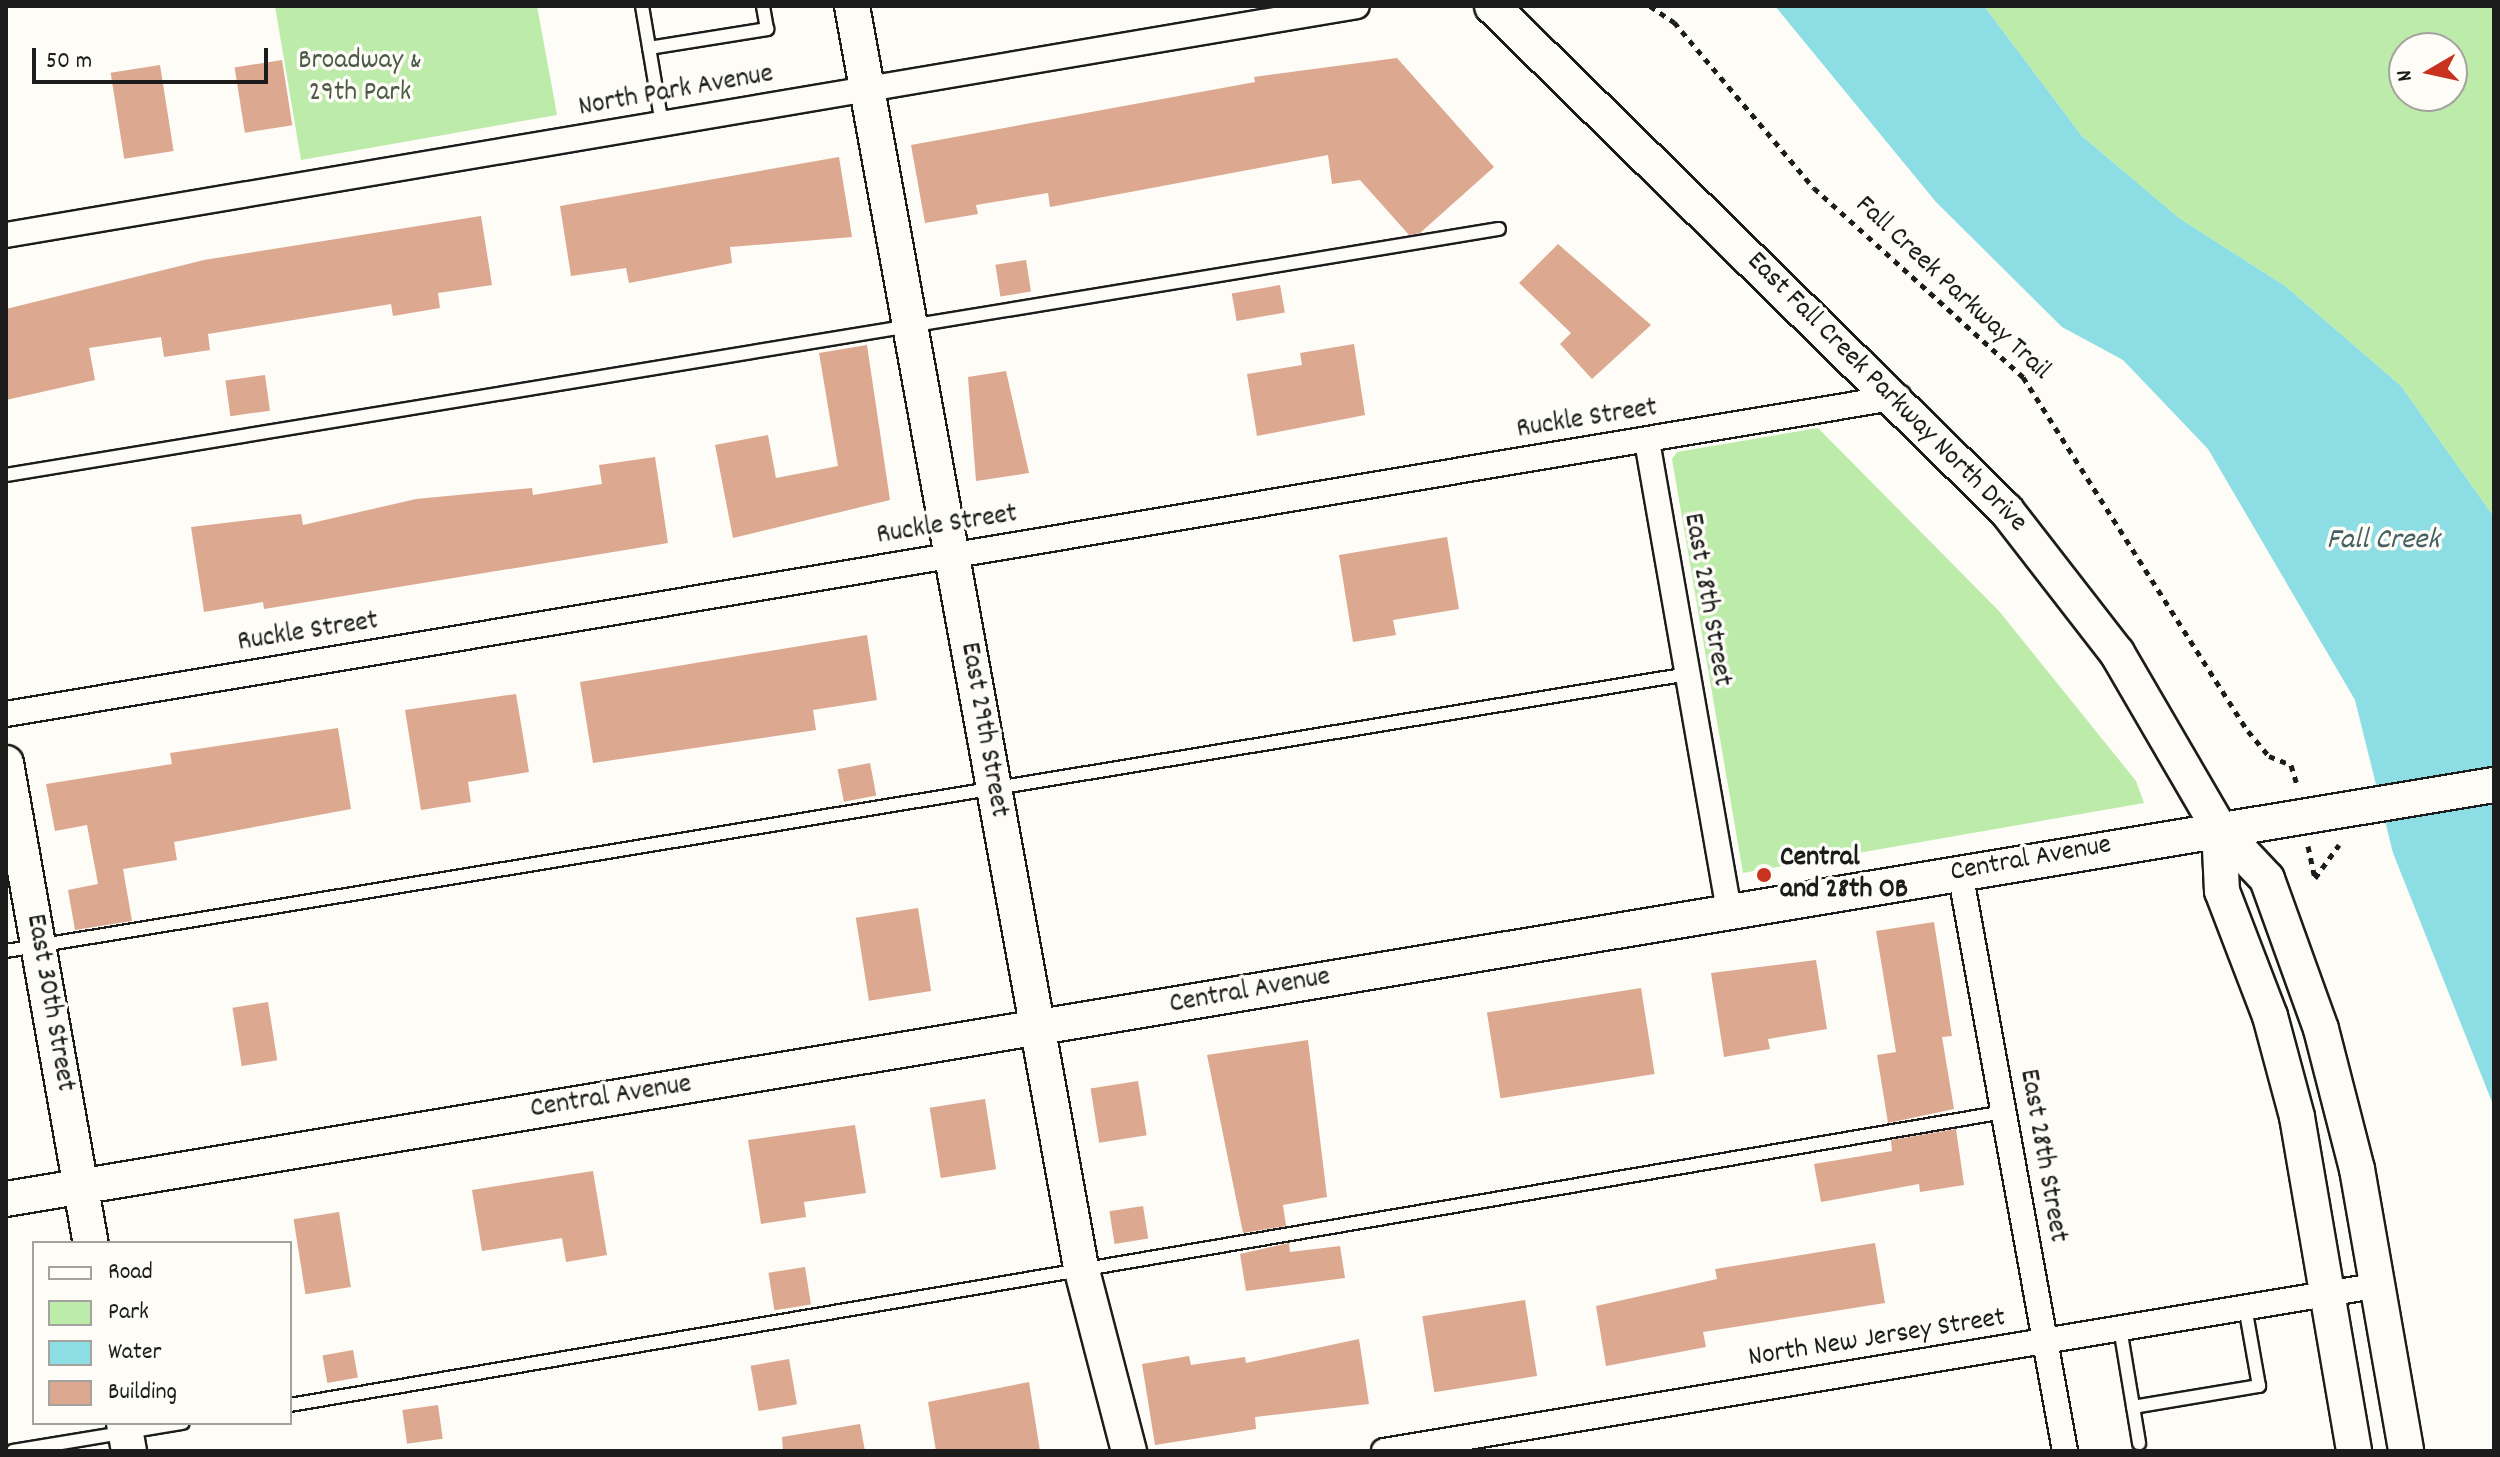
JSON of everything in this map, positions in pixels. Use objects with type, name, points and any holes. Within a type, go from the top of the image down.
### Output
[{"type":"main road","name":"East 29th Street","points":[[852,6],[1081,1267],[1129,1451]]},
{"type":"main road","name":"East Fall Creek Parkway North Drive","points":[[1492,6],[1899,397],[2068,584],[2137,682],[2219,828],[2267,879],[2307,988],[2380,1285],[2406,1451]]},
{"type":"main road","name":"East 30th Street","points":[[6,763],[22,948],[81,1186],[91,1241]]},
{"type":"main road","name":"Central Avenue","points":[[6,1199],[2219,828],[2494,785]]},
{"type":"main road","name":"East Fall Creek Parkway North Drive","points":[[2219,828],[2222,891],[2284,1063],[2329,1293],[2354,1451]]},
{"type":"street","name":"North Park Avenue","points":[[6,235],[1357,6]]},
{"type":"street","name":"Ruckle Street","points":[[6,714],[1899,397]]},
{"type":"street","name":"East 28th Street","points":[[1647,441],[1729,911]]},
{"type":"street","name":"East 28th Street","points":[[1960,872],[2065,1451]]},
{"type":"street","name":"North New Jersey Street","points":[[1384,1451],[2380,1285]]},
{"type":"lane","points":[[642,6],[662,124]]},
{"type":"lane","points":[[649,48],[767,29],[763,6]]},
{"type":"lane","points":[[6,475],[1499,229]]},
{"type":"lane","points":[[22,948],[1688,674]]},
{"type":"lane","points":[[292,1405],[1081,1267],[2004,1112]]},
{"type":"lane","points":[[2133,1407],[2259,1386],[2245,1307]]},
{"type":"lane","points":[[2120,1328],[2139,1443]]},
{"type":"lane","points":[[13,1451],[126,1436],[174,1425]]},
{"type":"path","name":"Fall Creek Parkway Trail","points":[[1650,6],[1674,22],[1814,188],[2023,377],[2248,731],[2269,756],[2291,765],[2297,784]]},
{"type":"path","points":[[2309,858],[2315,878],[2340,844],[2355,842]]},
{"type":"green space","name":"Broadway & 29th Park","points":[[275,6],[537,6],[557,115],[301,160]]},
{"type":"green space","points":[[1984,6],[2494,6],[2494,517],[2401,386],[2285,286],[2179,218],[2082,136]]},
{"type":"green space","points":[[1818,428],[1999,611],[2136,781],[2144,803],[1743,873],[1672,459],[1677,452]]},
{"type":"water","name":"Fall Creek","points":[[1775,6],[1984,6],[2082,136],[2179,218],[2285,286],[2401,386],[2494,517],[2494,1107],[2393,853],[2355,700],[2208,449],[2123,360],[2062,327],[1936,202]]},
{"type":"building","points":[[1397,58],[1494,167],[1420,233],[1409,235],[1360,180],[1332,184],[1328,155],[1050,207],[1048,193],[976,205],[978,214],[925,223],[911,145],[1255,82],[1254,77]]},
{"type":"building","points":[[282,60],[292,125],[245,133],[235,68]]},
{"type":"building","points":[[160,65],[174,151],[124,159],[111,73]]},
{"type":"building","points":[[839,157],[852,237],[730,247],[732,263],[629,283],[626,268],[571,276],[560,206]]},
{"type":"building","points":[[481,216],[492,285],[438,293],[440,308],[393,316],[391,304],[208,334],[210,350],[164,357],[161,337],[89,348],[95,380],[6,400],[6,309],[204,260]]},
{"type":"building","points":[[1558,244],[1651,325],[1592,379],[1560,344],[1571,333],[1519,283]]},
{"type":"building","points":[[1026,260],[1031,292],[1000,296],[995,265]]},
{"type":"building","points":[[1280,285],[1285,313],[1237,321],[1232,294]]},
{"type":"building","points":[[1354,344],[1365,415],[1257,436],[1247,374],[1302,365],[1300,353]]},
{"type":"building","points":[[867,345],[890,500],[733,538],[715,445],[768,435],[776,478],[838,466],[819,353]]},
{"type":"building","points":[[1006,371],[1029,473],[976,481],[968,377]]},
{"type":"building","points":[[265,375],[270,411],[230,416],[225,381]]},
{"type":"building","points":[[655,457],[668,543],[264,609],[263,602],[204,612],[191,527],[301,514],[303,525],[416,499],[532,488],[533,495],[602,484],[599,465]]},
{"type":"building","points":[[1447,537],[1459,609],[1393,620],[1396,635],[1353,642],[1339,555]]},
{"type":"building","points":[[867,635],[877,700],[813,710],[816,730],[593,763],[580,682]]},
{"type":"building","points":[[516,694],[529,772],[468,782],[471,802],[421,810],[405,710]]},
{"type":"building","points":[[338,728],[351,809],[174,842],[177,860],[123,869],[132,921],[75,930],[68,890],[98,884],[87,825],[55,831],[46,784],[172,764],[170,753]]},
{"type":"building","points":[[870,763],[876,795],[844,802],[838,769]]},
{"type":"building","points":[[918,908],[931,991],[869,1001],[856,918]]},
{"type":"building","points":[[1934,922],[1952,1036],[1942,1037],[1954,1109],[1888,1123],[1877,1055],[1896,1052],[1876,931]]},
{"type":"building","points":[[1816,960],[1827,1029],[1768,1039],[1770,1049],[1724,1057],[1711,973]]},
{"type":"building","points":[[1641,988],[1655,1074],[1501,1098],[1487,1012]]},
{"type":"building","points":[[268,1002],[277,1060],[242,1066],[232,1008]]},
{"type":"building","points":[[1308,1040],[1327,1197],[1283,1205],[1286,1226],[1243,1233],[1207,1055]]},
{"type":"building","points":[[1138,1081],[1147,1135],[1099,1143],[1091,1089]]},
{"type":"building","points":[[985,1099],[996,1169],[941,1178],[930,1108]]},
{"type":"building","points":[[855,1125],[866,1193],[804,1202],[806,1217],[761,1224],[748,1140]]},
{"type":"building","points":[[1956,1129],[1964,1185],[1920,1192],[1919,1184],[1821,1202],[1814,1164],[1892,1151],[1891,1140]]},
{"type":"building","points":[[593,1171],[607,1255],[566,1262],[562,1238],[482,1251],[472,1190]]},
{"type":"building","points":[[1143,1206],[1148,1239],[1115,1244],[1109,1211]]},
{"type":"building","points":[[339,1212],[351,1287],[305,1294],[294,1219]]},
{"type":"building","points":[[1289,1243],[1290,1252],[1340,1246],[1345,1278],[1246,1291],[1240,1254]]},
{"type":"building","points":[[1875,1243],[1885,1303],[1703,1332],[1706,1347],[1606,1366],[1596,1306],[1717,1279],[1715,1269]]},
{"type":"building","points":[[805,1267],[811,1305],[774,1310],[768,1273]]},
{"type":"building","points":[[1525,1300],[1537,1376],[1434,1392],[1422,1316]]},
{"type":"building","points":[[1359,1339],[1369,1404],[1255,1417],[1256,1429],[1155,1445],[1142,1364],[1189,1356],[1191,1365],[1245,1357],[1246,1363]]},
{"type":"building","points":[[353,1350],[358,1378],[327,1383],[322,1355]]},
{"type":"building","points":[[789,1359],[797,1404],[759,1411],[751,1366]]},
{"type":"building","points":[[1029,1382],[1040,1451],[936,1451],[928,1402]]},
{"type":"building","points":[[438,1405],[443,1439],[407,1444],[402,1410]]},
{"type":"building","points":[[860,1424],[865,1451],[783,1451],[782,1437]]},
{"type":"place","name":"Central and 28th OB","points":[[1764,875]]}]
